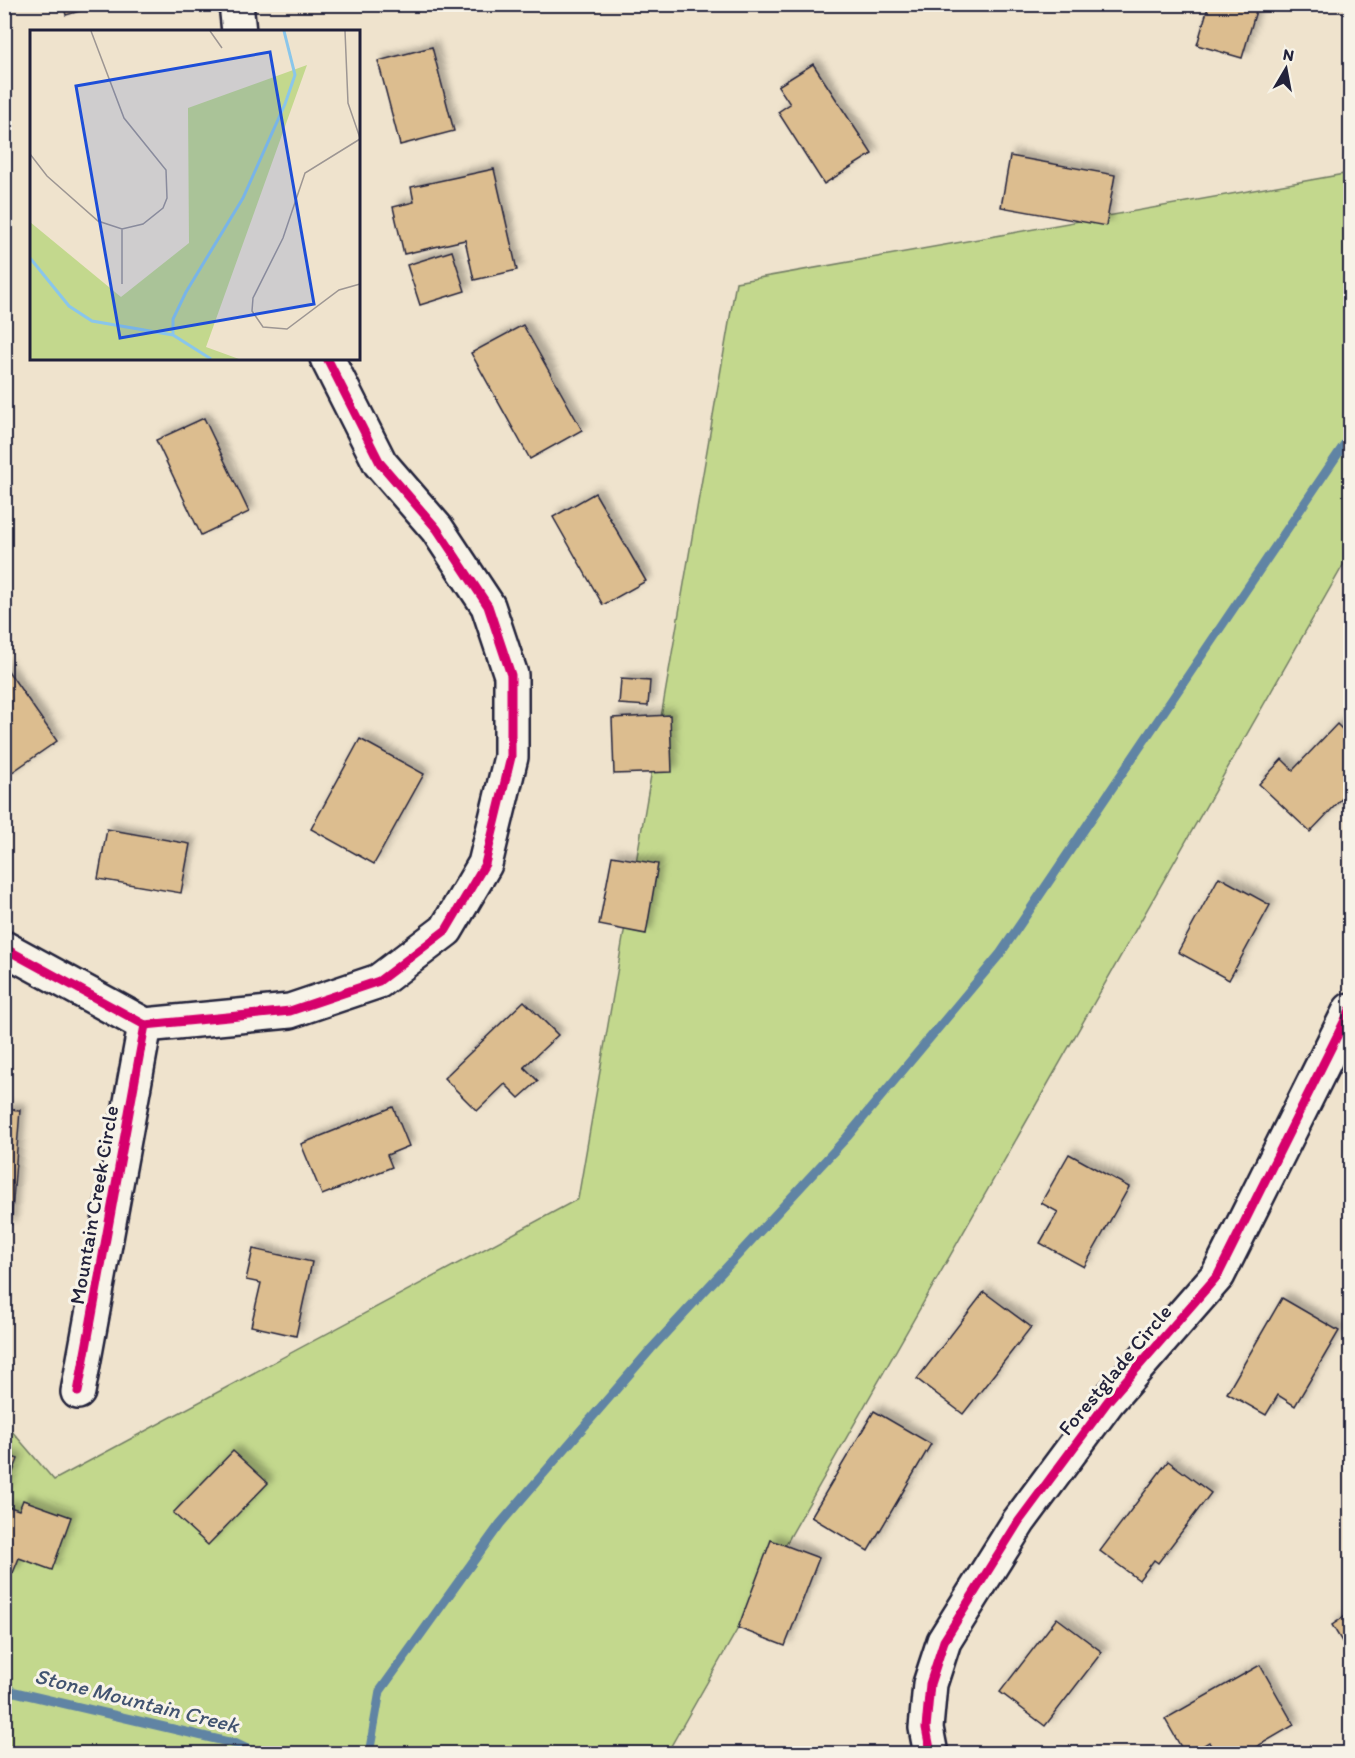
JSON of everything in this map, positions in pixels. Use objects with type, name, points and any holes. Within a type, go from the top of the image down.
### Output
[{"type":"street","points":[[236,4],[239,30]]},
{"type":"street","points":[[4,948],[145,1025],[290,1011],[379,981],[446,930],[485,864],[512,757],[511,675],[488,606],[437,529],[380,463],[328,360]]},
{"type":"street","name":"Forestglade Circle","points":[[931,1754],[926,1728],[930,1683],[944,1641],[1019,1521],[1108,1401],[1218,1275],[1350,1010]]},
{"type":"street","name":"Mountain Creek Circle","points":[[78,1392],[145,1025]]},
{"type":"green space","points":[[1350,173],[1350,553],[667,1753],[5,1753],[4,1422],[54,1480],[578,1199],[736,282]]},
{"type":"building","points":[[63,4],[103,4],[66,15]]},
{"type":"building","points":[[1209,4],[1258,4],[1242,58],[1197,45]]},
{"type":"building","points":[[432,47],[454,131],[400,145],[378,61]]},
{"type":"building","points":[[813,64],[872,154],[824,184],[778,112],[790,104],[778,86]]},
{"type":"building","points":[[1010,156],[1115,175],[1106,226],[1001,207]]},
{"type":"building","points":[[494,169],[517,270],[474,280],[465,240],[404,254],[393,207],[414,202],[411,187]]},
{"type":"building","points":[[452,251],[465,291],[420,305],[407,265]]},
{"type":"building","points":[[523,325],[582,430],[530,459],[471,353]]},
{"type":"building","points":[[204,418],[249,512],[201,535],[156,440]]},
{"type":"building","points":[[595,493],[646,581],[603,605],[553,517]]},
{"type":"building","points":[[4,665],[57,741],[8,775],[4,770]]},
{"type":"building","points":[[621,679],[650,681],[648,706],[619,704]]},
{"type":"building","points":[[670,715],[672,772],[614,774],[612,718]]},
{"type":"building","points":[[1337,724],[1350,737],[1350,790],[1310,832],[1259,784],[1282,759],[1293,770]]},
{"type":"building","points":[[360,739],[424,774],[374,864],[311,829]]},
{"type":"building","points":[[107,829],[190,844],[181,893],[98,879]]},
{"type":"building","points":[[612,856],[658,864],[646,934],[599,925]]},
{"type":"building","points":[[1219,877],[1270,905],[1229,980],[1178,952]]},
{"type":"building","points":[[524,1001],[558,1035],[524,1067],[538,1081],[519,1098],[505,1084],[477,1111],[444,1078]]},
{"type":"building","points":[[393,1107],[409,1146],[387,1155],[392,1167],[322,1195],[301,1144]]},
{"type":"building","points":[[4,1109],[20,1110],[11,1225],[4,1225]]},
{"type":"building","points":[[1069,1154],[1129,1187],[1084,1267],[1040,1243],[1058,1212],[1041,1203]]},
{"type":"building","points":[[253,1249],[312,1262],[296,1336],[251,1326],[261,1283],[246,1280]]},
{"type":"building","points":[[984,1292],[1031,1327],[963,1414],[917,1379]]},
{"type":"building","points":[[1282,1298],[1339,1331],[1295,1406],[1278,1395],[1266,1415],[1227,1393]]},
{"type":"building","points":[[874,1411],[931,1444],[868,1551],[811,1517]]},
{"type":"building","points":[[233,1451],[268,1483],[208,1545],[173,1513]]},
{"type":"building","points":[[4,1454],[18,1459],[4,1496]]},
{"type":"building","points":[[1168,1461],[1211,1493],[1158,1563],[1154,1560],[1139,1580],[1100,1551]]},
{"type":"building","points":[[23,1500],[71,1517],[52,1570],[19,1558],[13,1573],[4,1570],[4,1505],[19,1510]]},
{"type":"building","points":[[771,1540],[819,1558],[785,1646],[738,1628]]},
{"type":"building","points":[[1350,1613],[1350,1655],[1332,1625]]},
{"type":"building","points":[[1057,1618],[1102,1652],[1045,1726],[1000,1692]]},
{"type":"building","points":[[1260,1665],[1294,1725],[1244,1754],[1215,1754],[1209,1742],[1185,1754],[1165,1719]]},
{"type":"waterway","points":[[369,1754],[380,1691],[500,1524],[651,1349],[847,1137],[1000,954],[1350,436]]},
{"type":"waterway","name":"Stone Mountain Creek","points":[[4,1687],[15,1692],[237,1744],[258,1754]]},
{"type":"cycle path","points":[[4,948],[145,1025],[290,1011],[379,981],[446,930],[485,864],[511,757],[511,675],[488,606],[437,529],[380,463],[328,360]]},
{"type":"cycle path","points":[[931,1754],[926,1728],[930,1684],[944,1641],[1019,1521],[1108,1401],[1218,1275],[1350,1010]]},
{"type":"cycle path","points":[[78,1392],[145,1025]]}]
